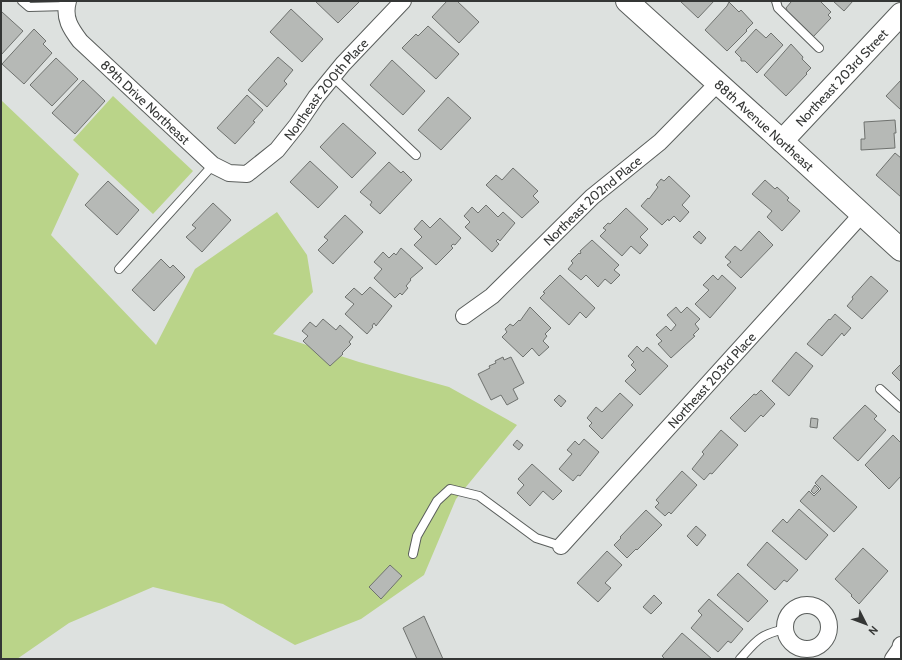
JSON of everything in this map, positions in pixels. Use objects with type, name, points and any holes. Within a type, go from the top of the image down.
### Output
[{"type":"street","name":"Northeast 200th Place","points":[[246,174],[277,150],[297,125],[316,97],[403,1]]},
{"type":"street","name":"88th Avenue Northeast","points":[[627,1],[782,140],[901,250]]},
{"type":"street","name":"89th Drive Northeast","points":[[67,4],[69,25],[80,41],[213,165],[229,173],[246,174]]},
{"type":"street","name":"Northeast 203rd Street","points":[[782,140],[901,14]]},
{"type":"street","name":"Northeast 202nd Place","points":[[464,316],[492,296],[592,198],[660,142],[718,83]]},
{"type":"street","name":"Northeast 203rd Place","points":[[561,546],[862,214]]},
{"type":"street","points":[[808,604],[821,609],[826,614],[830,628],[825,641],[819,646],[816,654],[791,643],[787,637],[785,629],[785,622],[788,614],[801,605],[808,604]]},
{"type":"street","points":[[892,659],[900,649],[901,645]]},
{"type":"lane","points":[[22,1],[29,7],[67,4]]},
{"type":"lane","points":[[776,1],[778,8],[819,48]]},
{"type":"lane","points":[[333,77],[416,155]]},
{"type":"lane","points":[[119,269],[213,165]]},
{"type":"lane","points":[[880,389],[901,408]]},
{"type":"lane","points":[[413,554],[417,536],[437,501],[450,489],[479,496],[536,538],[561,546]]},
{"type":"lane","points":[[740,659],[758,639],[768,633],[785,629]]},
{"type":"green space","points":[[113,96],[193,171],[153,214],[73,140]]},
{"type":"green space","points":[[1,100],[79,174],[51,235],[156,345],[195,269],[277,212],[307,255],[313,292],[273,334],[359,362],[449,387],[517,425],[456,499],[424,575],[361,619],[295,645],[223,604],[153,587],[69,623],[17,659],[1,659]]},
{"type":"building","points":[[315,1],[360,1],[338,23]]},
{"type":"building","points":[[447,1],[457,1],[479,22],[459,43],[432,17]]},
{"type":"building","points":[[680,1],[714,1],[698,18]]},
{"type":"building","points":[[790,1],[820,1],[831,12],[828,15],[831,18],[813,37],[786,11],[786,8],[791,2]]},
{"type":"building","points":[[833,1],[853,1],[844,11]]},
{"type":"building","points":[[729,2],[739,12],[741,10],[753,23],[727,51],[705,30]]},
{"type":"building","points":[[291,9],[323,39],[302,62],[270,32]]},
{"type":"building","points":[[2,12],[23,31],[1,55],[1,13]]},
{"type":"building","points":[[428,26],[459,54],[436,79],[402,48],[416,34],[418,36]]},
{"type":"building","points":[[34,29],[46,41],[43,44],[52,53],[24,84],[2,64]]},
{"type":"building","points":[[756,29],[766,38],[771,33],[783,45],[757,73],[745,61],[741,61],[741,58],[735,52]]},
{"type":"building","points":[[791,44],[811,68],[786,96],[764,75]]},
{"type":"building","points":[[278,57],[293,70],[284,81],[287,84],[267,107],[248,90]]},
{"type":"building","points":[[56,58],[78,79],[52,106],[30,85]]},
{"type":"building","points":[[392,60],[425,91],[403,115],[370,85]]},
{"type":"building","points":[[83,80],[105,101],[75,134],[52,113]]},
{"type":"building","points":[[901,80],[901,110],[886,96]]},
{"type":"building","points":[[247,95],[263,110],[253,121],[255,122],[235,144],[217,128]]},
{"type":"building","points":[[448,97],[471,118],[441,150],[418,130]]},
{"type":"building","points":[[895,120],[895,148],[861,150],[861,139],[865,139],[864,122]]},
{"type":"building","points":[[343,123],[376,153],[352,178],[320,147]]},
{"type":"building","points":[[895,153],[901,158],[901,197],[876,175]]},
{"type":"building","points":[[310,161],[338,187],[318,208],[290,182]]},
{"type":"building","points":[[389,162],[401,173],[403,171],[412,180],[380,214],[370,205],[372,202],[360,192]]},
{"type":"building","points":[[513,168],[538,191],[533,196],[539,202],[522,218],[486,185],[496,175],[502,180]]},
{"type":"building","points":[[669,176],[690,196],[682,205],[689,212],[680,222],[674,216],[662,225],[641,206],[648,198],[649,199],[658,187],[656,185],[661,179],[664,181]]},
{"type":"building","points":[[765,180],[775,189],[777,187],[789,198],[787,200],[800,211],[782,231],[767,217],[772,211],[752,194]]},
{"type":"building","points":[[108,181],[139,210],[117,235],[85,205]]},
{"type":"building","points":[[213,203],[231,220],[202,252],[186,237],[196,228],[192,225]]},
{"type":"building","points":[[486,205],[498,217],[503,212],[515,223],[500,241],[498,239],[496,241],[499,244],[492,252],[465,227],[470,222],[464,216],[472,207],[478,213]]},
{"type":"building","points":[[626,208],[648,229],[640,237],[648,245],[640,254],[631,246],[622,256],[600,236],[606,230],[603,228],[608,223],[610,224]]},
{"type":"building","points":[[345,215],[363,232],[333,264],[318,250],[328,240],[324,237]]},
{"type":"building","points":[[440,218],[461,238],[455,245],[453,244],[451,246],[453,248],[436,265],[414,245],[422,237],[414,229],[422,220],[430,228]]},
{"type":"building","points":[[699,231],[706,238],[701,244],[693,237]]},
{"type":"building","points":[[759,231],[773,245],[741,278],[727,265],[731,262],[725,257],[735,246],[741,251]]},
{"type":"building","points":[[592,240],[619,265],[614,270],[620,275],[611,284],[605,279],[598,287],[586,275],[581,280],[568,269],[573,263],[571,261],[579,253],[581,253],[580,251]]},
{"type":"building","points":[[401,248],[423,268],[410,279],[411,280],[406,286],[408,288],[402,295],[400,293],[395,298],[374,278],[382,269],[374,262],[383,252],[389,258],[394,253],[396,255]]},
{"type":"building","points":[[161,259],[170,268],[173,265],[185,277],[154,311],[132,290]]},
{"type":"building","points":[[560,275],[595,308],[586,318],[580,312],[569,325],[540,298],[545,293],[543,292]]},
{"type":"building","points":[[713,275],[718,280],[722,275],[736,288],[710,318],[695,304],[709,290],[703,285]]},
{"type":"building","points":[[871,276],[888,291],[862,319],[847,306],[853,299],[852,297]]},
{"type":"building","points":[[370,287],[392,306],[376,326],[374,323],[372,326],[373,327],[367,334],[345,314],[354,304],[345,297],[354,288],[362,295]]},
{"type":"building","points":[[530,307],[551,328],[545,334],[547,336],[543,341],[549,347],[539,356],[532,348],[523,357],[502,337],[507,332],[505,329],[510,324],[513,326],[519,320],[520,321]]},
{"type":"building","points":[[676,307],[681,313],[687,307],[700,319],[695,324],[699,329],[693,335],[695,336],[671,358],[658,344],[662,341],[656,335],[666,326],[671,331],[676,325],[667,315]]},
{"type":"building","points":[[835,314],[851,328],[844,336],[842,333],[822,356],[807,344]]},
{"type":"building","points":[[323,319],[336,330],[340,325],[353,337],[349,342],[351,344],[330,366],[303,341],[308,336],[302,331],[310,322],[316,327]]},
{"type":"building","points":[[637,346],[643,352],[647,347],[668,366],[640,395],[625,381],[636,370],[631,365],[634,362],[628,356]]},
{"type":"building","points":[[796,352],[813,366],[789,396],[772,381]]},
{"type":"building","points":[[503,357],[504,360],[511,357],[524,383],[513,389],[518,399],[507,405],[501,395],[491,400],[478,374],[490,368],[489,366],[496,363],[495,361]]},
{"type":"building","points":[[901,364],[901,382],[892,373]]},
{"type":"building","points":[[761,390],[775,404],[763,417],[761,415],[745,432],[730,418],[754,394],[756,395]]},
{"type":"building","points":[[620,393],[633,405],[602,439],[589,426],[592,423],[587,418],[596,407],[602,412]]},
{"type":"building","points":[[559,395],[566,401],[561,407],[554,400]]},
{"type":"building","points":[[865,405],[877,416],[874,419],[886,430],[858,461],[833,438]]},
{"type":"building","points":[[811,418],[818,419],[817,428],[810,427]]},
{"type":"building","points":[[721,430],[738,445],[712,474],[710,473],[704,480],[692,469],[704,454],[702,452]]},
{"type":"building","points":[[893,435],[901,443],[901,476],[889,489],[865,465]]},
{"type":"building","points":[[584,439],[599,452],[580,476],[578,475],[573,481],[559,469],[572,454],[567,450],[575,441],[579,445]]},
{"type":"building","points":[[517,440],[523,445],[519,450],[513,445]]},
{"type":"building","points":[[532,464],[562,491],[553,500],[543,491],[530,506],[517,493],[524,485],[518,479]]},
{"type":"building","points":[[682,471],[697,485],[671,514],[669,512],[665,516],[655,507],[659,503],[656,500]]},
{"type":"building","points":[[822,475],[857,507],[834,532],[800,501],[809,491],[814,496],[821,489],[815,483]]},
{"type":"building","points":[[815,485],[819,489],[814,494],[811,491]]},
{"type":"building","points":[[799,509],[828,535],[806,560],[772,531],[783,519],[787,523]]},
{"type":"building","points":[[646,510],[662,525],[627,558],[614,545]]},
{"type":"building","points":[[696,526],[706,535],[697,546],[687,536]]},
{"type":"building","points":[[767,542],[798,570],[787,582],[784,580],[775,590],[747,565]]},
{"type":"building","points":[[863,548],[888,571],[859,604],[835,579]]},
{"type":"building","points":[[607,551],[622,565],[605,583],[611,588],[598,602],[577,583]]},
{"type":"building","points":[[390,565],[402,576],[381,599],[369,587]]},
{"type":"building","points":[[738,573],[768,601],[748,622],[717,595]]},
{"type":"building","points":[[654,595],[662,603],[651,614],[643,607]]},
{"type":"building","points":[[709,599],[743,629],[731,643],[728,641],[718,652],[691,628],[702,615],[698,611]]},
{"type":"building","points":[[424,616],[443,659],[417,659],[403,628]]},
{"type":"building","points":[[682,633],[712,659],[665,659],[662,656]]}]
